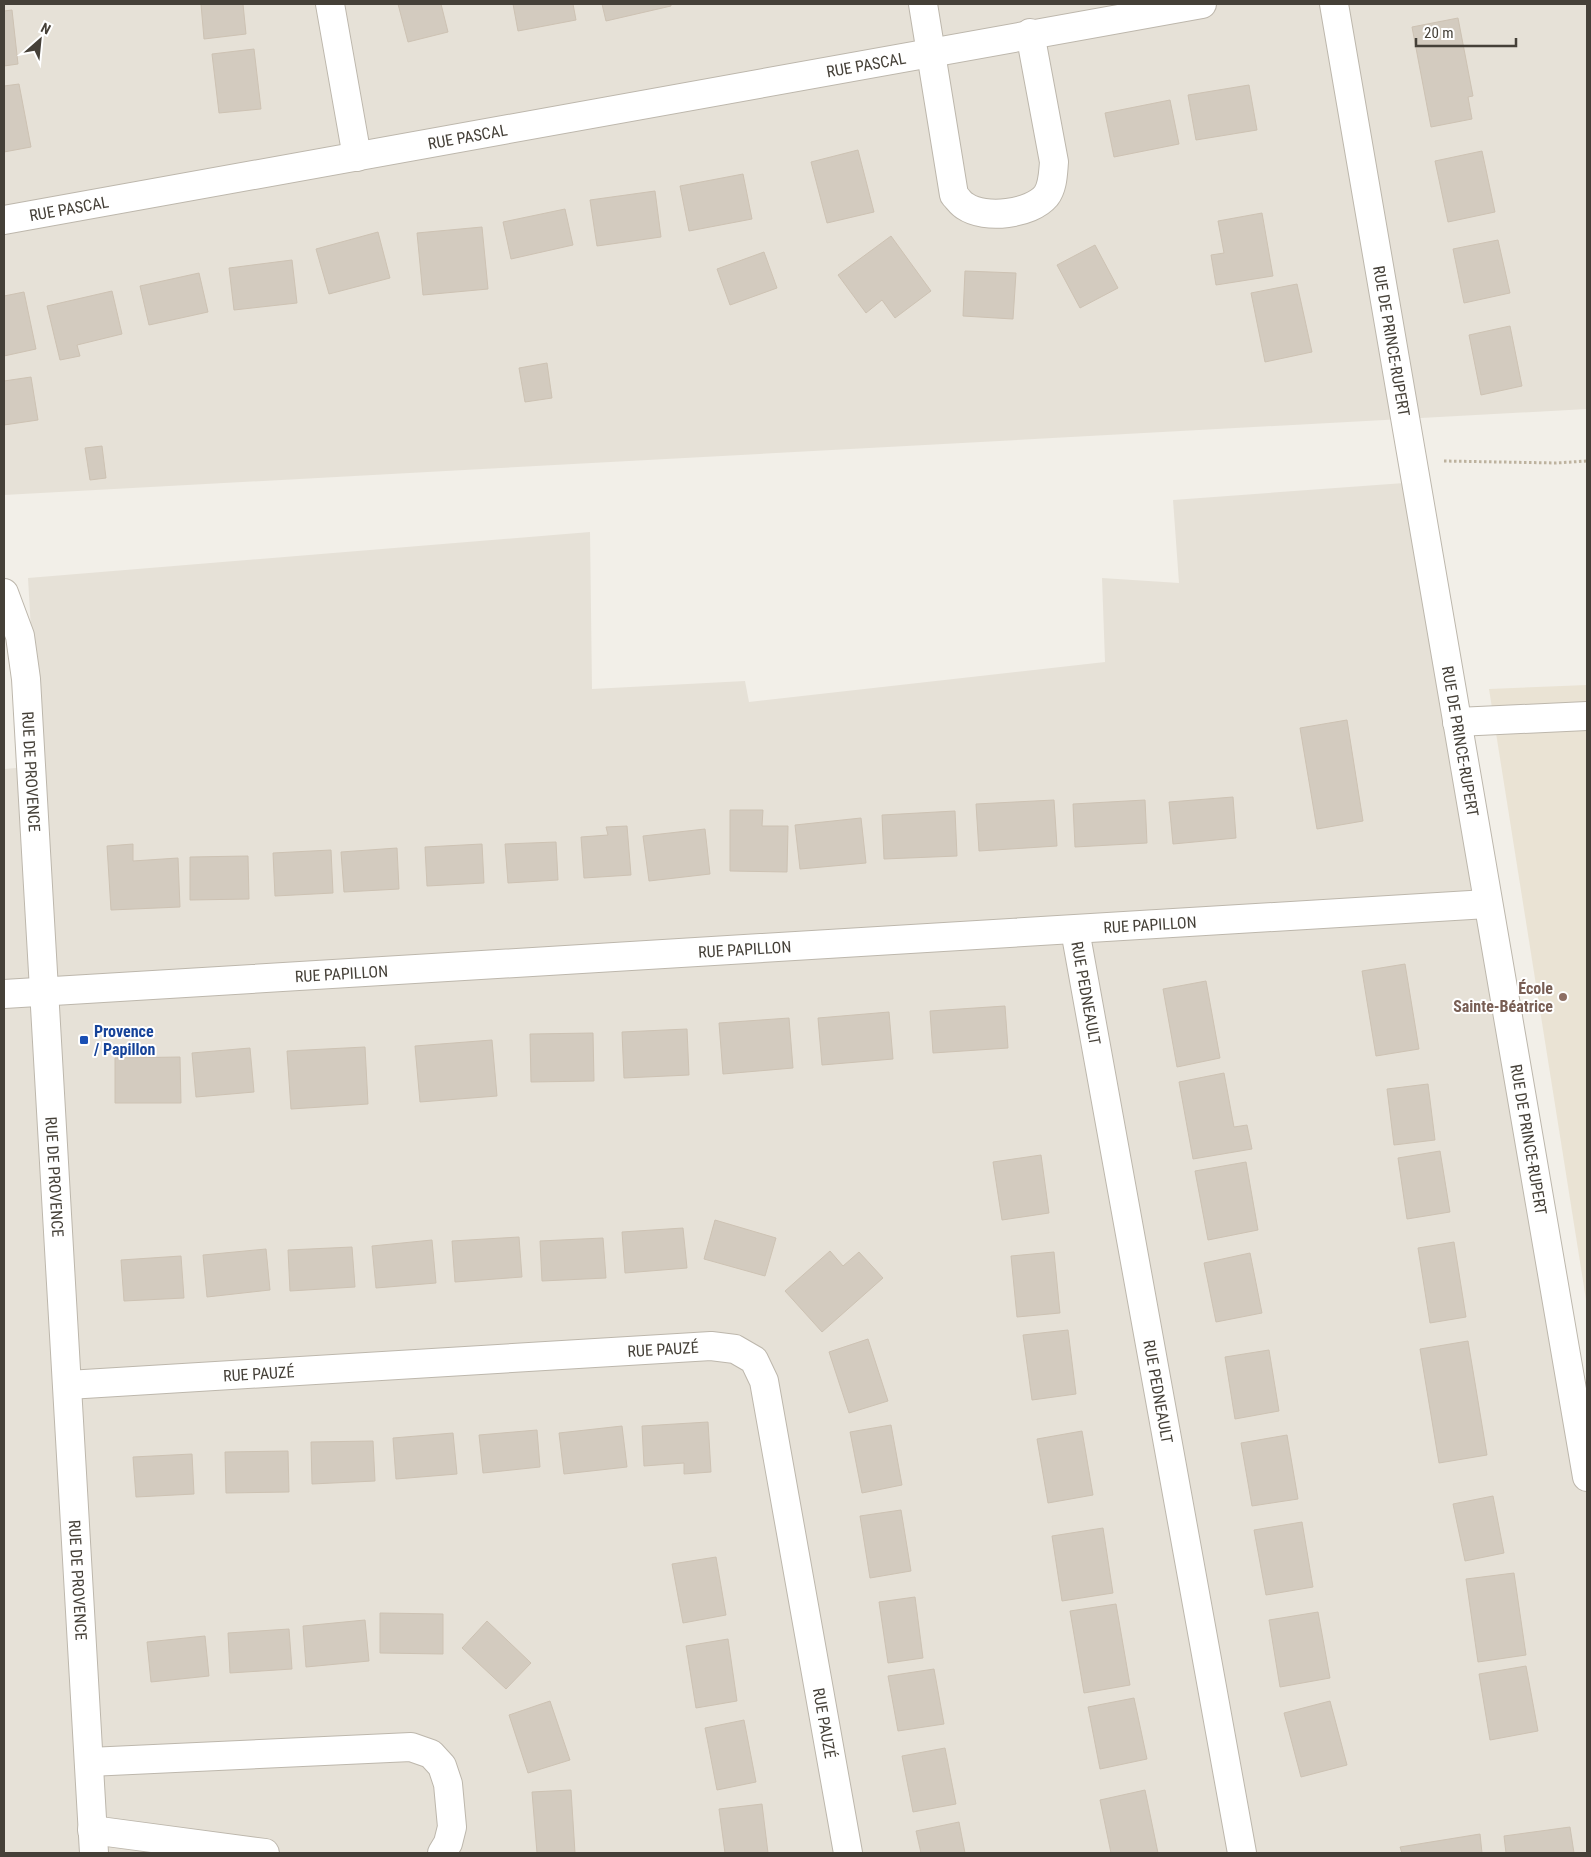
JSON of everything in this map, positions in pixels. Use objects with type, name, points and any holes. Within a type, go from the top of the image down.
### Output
[{"type":"street","points":[[330,4],[357,157]]},
{"type":"street","points":[[923,4],[954,195],[966,207],[983,213],[1021,211],[1037,204],[1047,194],[1052,180],[1054,162],[1030,34]]},
{"type":"street","name":"RUE PASCAL","points":[[4,220],[1202,4]]},
{"type":"street","name":"RUE DE PRINCE-RUPERT","points":[[1334,4],[1487,904],[1587,1477]]},
{"type":"street","name":"RUE DE PROVENCE","points":[[4,593],[20,636],[26,679],[93,1842],[265,1853]]},
{"type":"street","points":[[1457,722],[1587,716]]},
{"type":"street","name":"RUE PAPILLON","points":[[4,994],[1487,904]]},
{"type":"street","name":"RUE PEDNEAULT","points":[[1075,930],[1242,1853]]},
{"type":"street","name":"RUE PAUZÉ","points":[[68,1384],[711,1346],[735,1349],[741,1352],[754,1360],[764,1381],[848,1853]]},
{"type":"street","points":[[89,1762],[411,1747],[431,1754],[442,1766],[448,1784],[452,1827],[448,1843],[442,1853]]},
{"type":"path","points":[[1413,460],[1556,463],[1587,461]]},
{"type":"shaded area","points":[[4,4],[1587,4],[1587,409],[4,495]]},
{"type":"shaded area","points":[[1418,482],[1587,1457],[1587,1853],[4,1853],[4,769],[39,766],[28,578],[590,532],[592,689],[745,681],[749,702],[1105,662],[1102,578],[1179,583],[1173,500]]},
{"type":"shaded area","name":"École Sainte-Béatrice","points":[[1587,685],[1587,1306],[1489,689]]},
{"type":"building","points":[[201,4],[243,4],[246,34],[204,39]]},
{"type":"building","points":[[398,4],[441,4],[448,32],[408,42]]},
{"type":"building","points":[[513,4],[573,4],[576,20],[518,31]]},
{"type":"building","points":[[602,4],[671,4],[671,6],[606,21]]},
{"type":"building","points":[[12,10],[18,64],[4,66],[4,11]]},
{"type":"building","points":[[1458,18],[1473,96],[1468,97],[1472,119],[1431,127],[1412,27]]},
{"type":"building","points":[[254,49],[261,109],[219,113],[212,54]]},
{"type":"building","points":[[19,84],[31,147],[4,152],[4,86]]},
{"type":"building","points":[[1249,85],[1257,130],[1196,140],[1188,95]]},
{"type":"building","points":[[1170,100],[1179,144],[1114,157],[1105,113]]},
{"type":"building","points":[[858,150],[874,212],[827,223],[811,162]]},
{"type":"building","points":[[1482,151],[1495,212],[1448,222],[1435,161]]},
{"type":"building","points":[[743,174],[752,219],[689,231],[680,186]]},
{"type":"building","points":[[655,191],[661,237],[597,246],[590,200]]},
{"type":"building","points":[[565,209],[573,245],[511,259],[503,222]]},
{"type":"building","points":[[1262,213],[1273,276],[1216,285],[1211,255],[1224,253],[1218,221]]},
{"type":"building","points":[[482,227],[488,289],[423,295],[417,233]]},
{"type":"building","points":[[378,232],[390,278],[329,294],[316,249]]},
{"type":"building","points":[[891,236],[931,291],[895,318],[882,300],[866,313],[838,275]]},
{"type":"building","points":[[1498,240],[1510,293],[1464,303],[1453,249]]},
{"type":"building","points":[[1095,245],[1118,288],[1080,308],[1057,265]]},
{"type":"building","points":[[764,252],[777,288],[730,305],[717,269]]},
{"type":"building","points":[[292,260],[297,303],[234,310],[229,268]]},
{"type":"building","points":[[965,271],[1016,273],[1013,319],[963,316]]},
{"type":"building","points":[[199,273],[208,312],[149,325],[140,286]]},
{"type":"building","points":[[1297,284],[1312,352],[1265,362],[1251,293]]},
{"type":"building","points":[[112,291],[122,334],[77,345],[80,356],[60,360],[47,306]]},
{"type":"building","points":[[24,292],[36,349],[4,356],[4,296]]},
{"type":"building","points":[[1510,326],[1522,386],[1481,395],[1469,335]]},
{"type":"building","points":[[547,363],[552,398],[525,402],[519,368]]},
{"type":"building","points":[[31,377],[38,420],[4,425],[4,381]]},
{"type":"building","points":[[102,446],[106,478],[90,480],[85,448]]},
{"type":"building","points":[[1347,720],[1363,821],[1317,829],[1300,728]]},
{"type":"building","points":[[1233,797],[1236,838],[1173,844],[1169,802]]},
{"type":"building","points":[[1054,800],[1057,846],[979,851],[976,804]]},
{"type":"building","points":[[1145,800],[1147,843],[1075,847],[1073,804]]},
{"type":"building","points":[[730,810],[763,810],[762,826],[788,826],[787,872],[730,871]]},
{"type":"building","points":[[955,811],[957,856],[884,859],[882,815]]},
{"type":"building","points":[[861,818],[866,863],[800,869],[795,825]]},
{"type":"building","points":[[627,826],[631,875],[584,878],[581,837],[608,835],[606,827]]},
{"type":"building","points":[[705,829],[710,874],[649,881],[643,836]]},
{"type":"building","points":[[556,842],[558,880],[508,883],[505,844]]},
{"type":"building","points":[[133,844],[133,861],[178,858],[180,907],[111,910],[107,846]]},
{"type":"building","points":[[482,844],[484,883],[427,886],[425,847]]},
{"type":"building","points":[[397,848],[399,889],[344,892],[341,852]]},
{"type":"building","points":[[331,850],[333,893],[275,896],[273,853]]},
{"type":"building","points":[[248,856],[249,899],[190,900],[190,857]]},
{"type":"building","points":[[1405,964],[1419,1049],[1376,1056],[1362,971]]},
{"type":"building","points":[[1206,981],[1220,1058],[1177,1067],[1163,989]]},
{"type":"building","points":[[1005,1006],[1008,1048],[933,1053],[930,1011]]},
{"type":"building","points":[[889,1012],[893,1059],[822,1065],[818,1018]]},
{"type":"building","points":[[789,1018],[793,1068],[723,1074],[719,1023]]},
{"type":"building","points":[[687,1029],[689,1075],[624,1078],[622,1032]]},
{"type":"building","points":[[593,1033],[594,1081],[531,1082],[530,1034]]},
{"type":"building","points":[[492,1040],[497,1096],[420,1102],[415,1046]]},
{"type":"building","points":[[365,1047],[368,1104],[291,1109],[287,1051]]},
{"type":"building","points":[[250,1048],[254,1092],[196,1097],[192,1053]]},
{"type":"building","points":[[180,1057],[181,1103],[115,1103],[115,1058]]},
{"type":"building","points":[[1224,1073],[1234,1127],[1247,1125],[1252,1149],[1193,1159],[1179,1082]]},
{"type":"building","points":[[1428,1084],[1435,1140],[1394,1145],[1387,1089]]},
{"type":"building","points":[[1440,1151],[1450,1212],[1407,1219],[1398,1158]]},
{"type":"building","points":[[1041,1155],[1049,1213],[1002,1220],[993,1162]]},
{"type":"building","points":[[1246,1162],[1258,1230],[1208,1240],[1195,1171]]},
{"type":"building","points":[[715,1220],[776,1238],[765,1276],[704,1259]]},
{"type":"building","points":[[683,1228],[687,1268],[625,1273],[622,1232]]},
{"type":"building","points":[[519,1237],[522,1277],[455,1282],[452,1241]]},
{"type":"building","points":[[603,1238],[606,1278],[542,1281],[540,1241]]},
{"type":"building","points":[[432,1240],[436,1283],[376,1288],[372,1246]]},
{"type":"building","points":[[1454,1242],[1466,1317],[1430,1323],[1418,1248]]},
{"type":"building","points":[[352,1247],[355,1287],[290,1291],[288,1250]]},
{"type":"building","points":[[266,1249],[270,1290],[207,1297],[203,1255]]},
{"type":"building","points":[[830,1251],[843,1266],[859,1252],[883,1278],[822,1332],[785,1291]]},
{"type":"building","points":[[1054,1252],[1060,1313],[1017,1317],[1011,1256]]},
{"type":"building","points":[[1250,1253],[1262,1313],[1216,1322],[1204,1263]]},
{"type":"building","points":[[181,1256],[184,1298],[124,1301],[121,1260]]},
{"type":"building","points":[[1068,1330],[1076,1394],[1032,1400],[1023,1335]]},
{"type":"building","points":[[868,1339],[888,1401],[849,1413],[829,1352]]},
{"type":"building","points":[[1468,1341],[1487,1455],[1439,1463],[1420,1349]]},
{"type":"building","points":[[1269,1350],[1279,1411],[1235,1419],[1225,1357]]},
{"type":"building","points":[[708,1422],[711,1472],[684,1474],[684,1463],[644,1466],[642,1426]]},
{"type":"building","points":[[891,1425],[902,1485],[862,1493],[850,1432]]},
{"type":"building","points":[[622,1426],[627,1467],[564,1474],[559,1433]]},
{"type":"building","points":[[537,1430],[540,1467],[483,1473],[479,1435]]},
{"type":"building","points":[[1082,1431],[1093,1495],[1048,1503],[1037,1439]]},
{"type":"building","points":[[453,1433],[457,1474],[396,1479],[393,1438]]},
{"type":"building","points":[[1287,1435],[1298,1499],[1252,1506],[1241,1443]]},
{"type":"building","points":[[373,1441],[375,1481],[312,1484],[311,1442]]},
{"type":"building","points":[[288,1451],[289,1492],[226,1493],[225,1452]]},
{"type":"building","points":[[192,1454],[194,1494],[136,1497],[133,1457]]},
{"type":"building","points":[[1493,1496],[1504,1553],[1465,1561],[1453,1504]]},
{"type":"building","points":[[901,1510],[911,1571],[870,1578],[860,1516]]},
{"type":"building","points":[[1302,1522],[1313,1587],[1266,1595],[1254,1530]]},
{"type":"building","points":[[1103,1528],[1113,1593],[1062,1601],[1052,1536]]},
{"type":"building","points":[[716,1557],[726,1615],[683,1623],[672,1564]]},
{"type":"building","points":[[1514,1573],[1526,1655],[1478,1662],[1466,1579]]},
{"type":"building","points":[[915,1597],[923,1658],[888,1663],[879,1602]]},
{"type":"building","points":[[1116,1604],[1130,1685],[1084,1693],[1070,1611]]},
{"type":"building","points":[[1318,1612],[1330,1678],[1280,1687],[1269,1620]]},
{"type":"building","points":[[380,1613],[443,1614],[443,1654],[380,1653]]},
{"type":"building","points":[[365,1620],[369,1661],[306,1667],[303,1626]]},
{"type":"building","points":[[487,1621],[531,1663],[506,1689],[462,1648]]},
{"type":"building","points":[[289,1629],[292,1669],[230,1673],[228,1633]]},
{"type":"building","points":[[205,1636],[209,1676],[151,1682],[147,1642]]},
{"type":"building","points":[[728,1639],[737,1701],[696,1708],[686,1646]]},
{"type":"building","points":[[1526,1666],[1538,1731],[1490,1740],[1479,1674]]},
{"type":"building","points":[[934,1669],[944,1724],[898,1731],[888,1676]]},
{"type":"building","points":[[1134,1698],[1147,1759],[1100,1769],[1088,1707]]},
{"type":"building","points":[[550,1701],[570,1760],[528,1773],[509,1715]]},
{"type":"building","points":[[1330,1701],[1347,1765],[1301,1777],[1284,1713]]},
{"type":"building","points":[[744,1720],[756,1782],[717,1790],[705,1728]]},
{"type":"building","points":[[945,1748],[956,1804],[913,1812],[902,1756]]},
{"type":"building","points":[[571,1790],[575,1853],[537,1853],[532,1792]]},
{"type":"building","points":[[1145,1790],[1158,1853],[1111,1853],[1100,1800]]},
{"type":"building","points":[[762,1804],[768,1853],[725,1853],[719,1809]]},
{"type":"building","points":[[959,1822],[965,1853],[921,1853],[916,1831]]},
{"type":"building","points":[[1570,1827],[1574,1853],[1506,1853],[1504,1836]]},
{"type":"building","points":[[1480,1834],[1482,1853],[1402,1853],[1400,1847]]},
{"type":"place","name":"École Sainte-Béatrice","points":[[1563,997]]},
{"type":"place","name":"Provence / Papillon","points":[[84,1040]]}]
